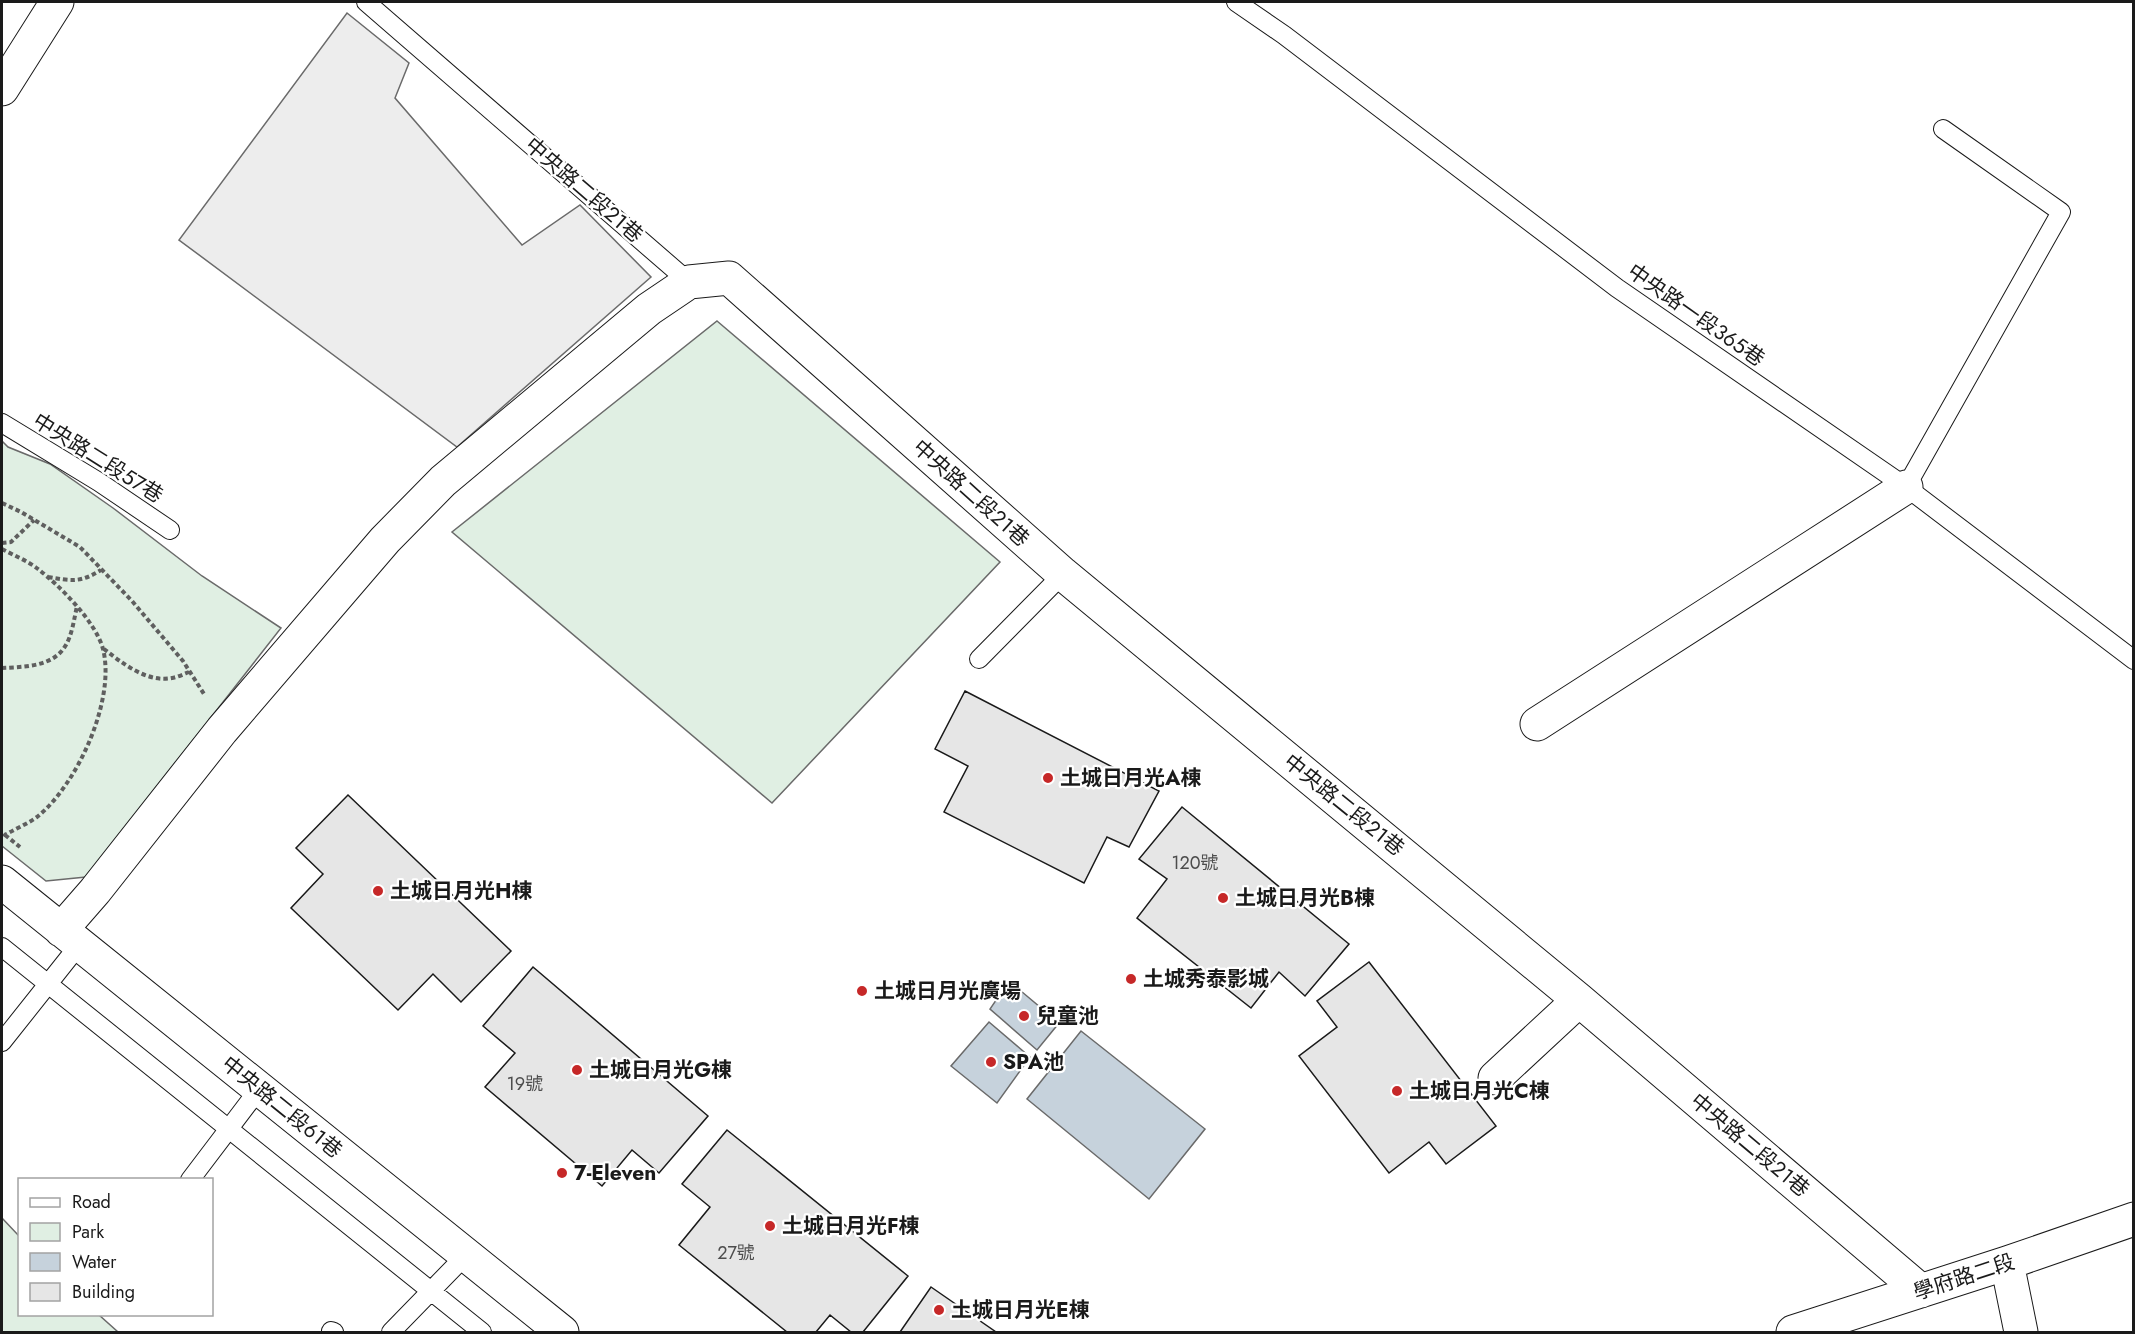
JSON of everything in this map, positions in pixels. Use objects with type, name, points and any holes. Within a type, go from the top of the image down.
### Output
[{"type":"street","points":[[2,89],[57,2]]},
{"type":"street","name":"中央路二段21巷","points":[[689,282],[729,278],[1063,574],[1579,1000],[1921,1291]]},
{"type":"street","points":[[70,937],[95,891],[222,730],[386,540],[443,481],[649,309],[689,282]]},
{"type":"street","points":[[1537,724],[1906,487]]},
{"type":"street","name":"中央路二段61巷","points":[[2,882],[562,1332]]},
{"type":"street","points":[[1495,1078],[1579,1000]]},
{"type":"street","name":"學府路二段","points":[[1793,1332],[2007,1263],[2133,1219]]},
{"type":"street","points":[[2007,1263],[2021,1332]]},
{"type":"lane","name":"中央路二段21巷","points":[[366,2],[689,282]]},
{"type":"lane","name":"中央路一段365巷","points":[[1236,2],[1284,35],[1617,288],[1906,487],[2133,660]]},
{"type":"lane","points":[[1906,487],[2061,212],[1943,129]]},
{"type":"lane","name":"中央路二段57巷","points":[[2,423],[99,482],[170,530]]},
{"type":"lane","points":[[979,659],[1063,574]]},
{"type":"lane","points":[[2,1042],[47,984],[70,937]]},
{"type":"lane","points":[[2,947],[482,1332]]},
{"type":"lane","points":[[191,1178],[259,1089]]},
{"type":"lane","points":[[391,1332],[466,1255]]},
{"type":"path","points":[[2,503],[80,547],[132,601],[183,661],[208,699],[222,730]]},
{"type":"path","points":[[2,543],[11,542],[34,520]]},
{"type":"path","points":[[2,549],[36,567],[85,614],[103,649],[106,687],[92,739],[62,790],[37,817],[5,835],[2,832]]},
{"type":"path","points":[[47,577],[73,581],[87,579],[101,570]]},
{"type":"path","points":[[2,668],[27,667],[45,662],[64,648],[77,606]]},
{"type":"path","points":[[103,649],[130,669],[151,676],[170,679],[189,672]]},
{"type":"green space","points":[[717,321],[1000,562],[772,803],[452,532]]},
{"type":"green space","points":[[2,441],[8,447],[50,464],[113,508],[202,576],[281,628],[86,877],[46,881],[2,846]]},
{"type":"green space","points":[[2,1218],[18,1235],[18,1316],[100,1316],[118,1332],[2,1332]]},
{"type":"shaded area","points":[[347,13],[409,63],[395,98],[522,245],[580,205],[651,277],[457,447],[179,240]]},
{"type":"water","name":"兒童池","points":[[1009,981],[1059,1023],[1037,1050],[990,1009]]},
{"type":"water","name":"SPA池","points":[[989,1022],[1030,1057],[997,1103],[951,1066]]},
{"type":"water","points":[[1081,1031],[1205,1129],[1149,1199],[1027,1099]]},
{"type":"building","name":"土城日月光A棟","points":[[965,691],[1159,791],[1129,847],[1107,837],[1084,883],[944,812],[968,766],[935,749]]},
{"type":"building","name":"土城日月光H棟","points":[[348,795],[511,951],[461,1002],[433,974],[398,1010],[291,908],[323,874],[296,848]]},
{"type":"building","name":"土城日月光B棟","points":[[1182,807],[1349,944],[1305,996],[1279,972],[1251,1008],[1137,918],[1167,879],[1139,859]]},
{"type":"building","name":"土城日月光C棟","points":[[1369,962],[1496,1126],[1446,1164],[1429,1142],[1389,1173],[1299,1056],[1337,1027],[1317,1001]]},
{"type":"building","name":"土城日月光G棟","points":[[533,967],[708,1116],[659,1173],[632,1150],[602,1186],[485,1087],[515,1053],[483,1026]]},
{"type":"building","name":"土城日月光F棟","points":[[727,1130],[908,1276],[863,1332],[851,1332],[830,1315],[816,1332],[787,1332],[679,1245],[710,1207],[682,1184]]},
{"type":"building","name":"土城日月光E棟","points":[[931,1287],[996,1332],[900,1332]]},
{"type":"place","name":"土城日月光A棟","points":[[1048,778]]},
{"type":"place","name":"土城日月光H棟","points":[[378,891]]},
{"type":"place","name":"土城日月光B棟","points":[[1223,898]]},
{"type":"place","name":"土城秀泰影城","points":[[1131,979]]},
{"type":"place","name":"土城日月光廣場","points":[[862,991]]},
{"type":"place","name":"兒童池","points":[[1024,1016]]},
{"type":"place","name":"SPA池","points":[[991,1062]]},
{"type":"place","name":"土城日月光G棟","points":[[577,1070]]},
{"type":"place","name":"土城日月光C棟","points":[[1397,1091]]},
{"type":"place","name":"7-Eleven","points":[[562,1173]]},
{"type":"place","name":"土城日月光F棟","points":[[770,1226]]},
{"type":"place","name":"土城日月光E棟","points":[[939,1310]]}]
